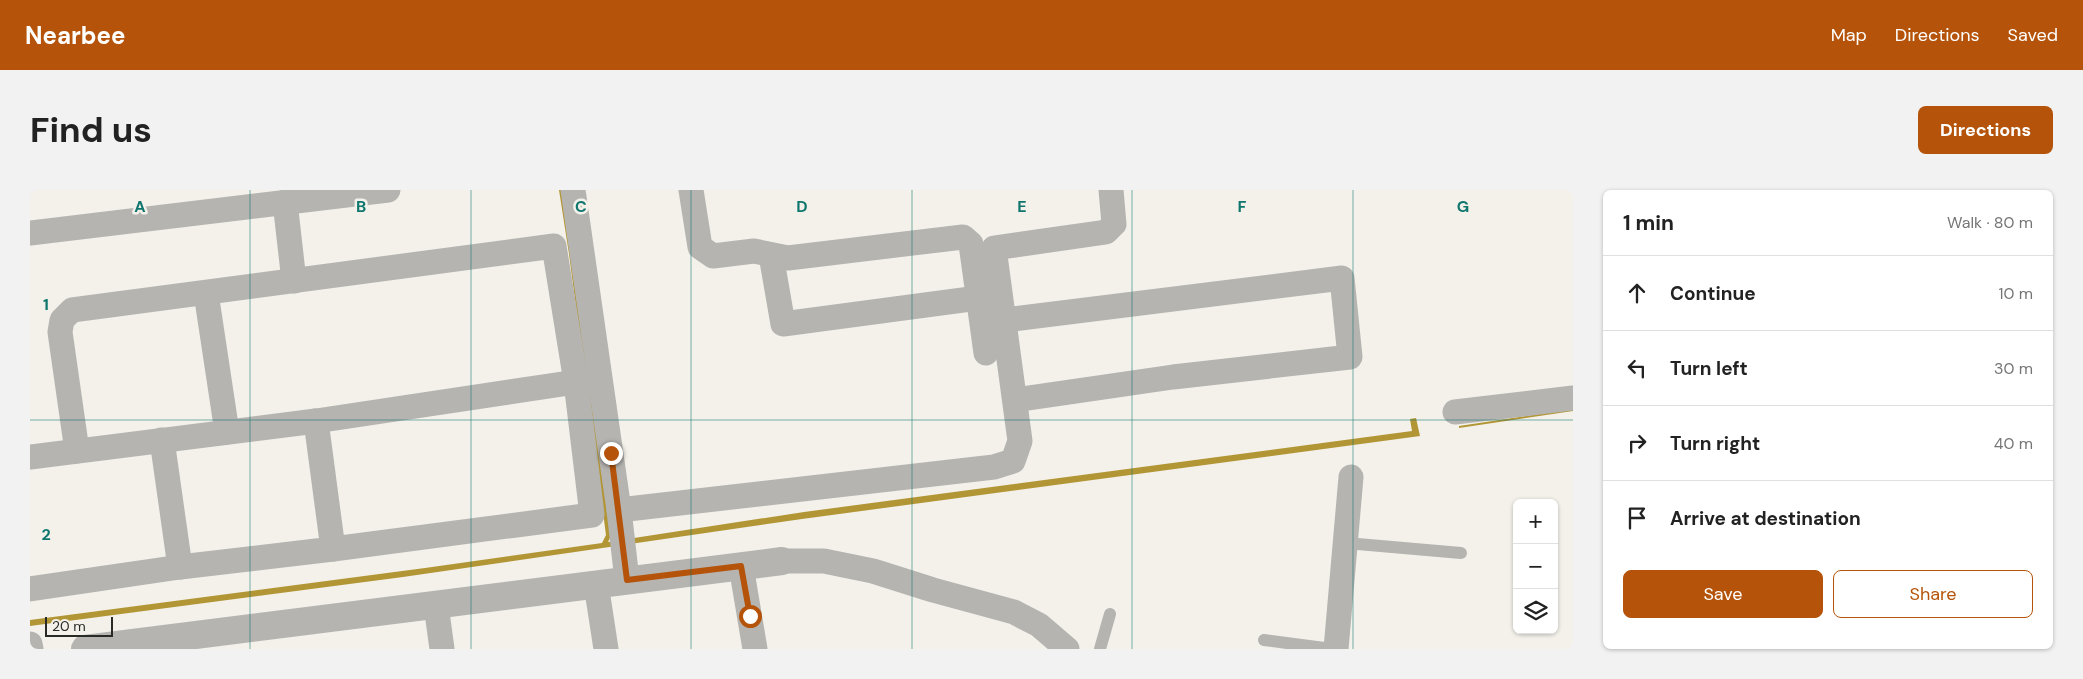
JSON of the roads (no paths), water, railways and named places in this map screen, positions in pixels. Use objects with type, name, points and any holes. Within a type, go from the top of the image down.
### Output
[{"type":"street","points":[[30,233],[298,197],[388,190]]},
{"type":"street","points":[[573,190],[619,510],[627,580]]},
{"type":"street","points":[[691,190],[700,248],[713,256],[754,251],[788,258],[963,238],[971,244],[986,354]]},
{"type":"street","points":[[619,510],[1005,464],[1013,460],[1020,441],[994,248],[1106,232],[1114,224],[1111,190]]},
{"type":"street","points":[[294,281],[298,197]]},
{"type":"street","points":[[30,589],[180,567],[592,515],[576,382],[554,246],[72,310],[62,320],[60,332],[77,451]]},
{"type":"street","points":[[771,254],[783,324],[978,298]]},
{"type":"street","points":[[1005,320],[1342,278],[1350,357],[1173,377],[1015,400]]},
{"type":"street","points":[[206,292],[227,432]]},
{"type":"street","points":[[30,458],[316,421],[576,382]]},
{"type":"street","points":[[1455,412],[1573,398]]},
{"type":"street","points":[[316,421],[333,549]]},
{"type":"street","points":[[162,440],[180,567]]},
{"type":"street","points":[[1336,649],[1351,477]]},
{"type":"street","points":[[85,649],[166,644],[436,605],[782,561],[824,561],[873,571],[1014,612],[1039,625],[1066,649]]},
{"type":"street","points":[[741,566],[754,649]]},
{"type":"street","points":[[596,584],[606,649]]},
{"type":"street","points":[[436,605],[442,649]]},
{"type":"street","points":[[30,644],[31,649]]},
{"type":"lane","points":[[1346,542],[1461,553]]},
{"type":"lane","points":[[1100,649],[1110,614]]},
{"type":"lane","points":[[1264,640],[1332,649]]}]
